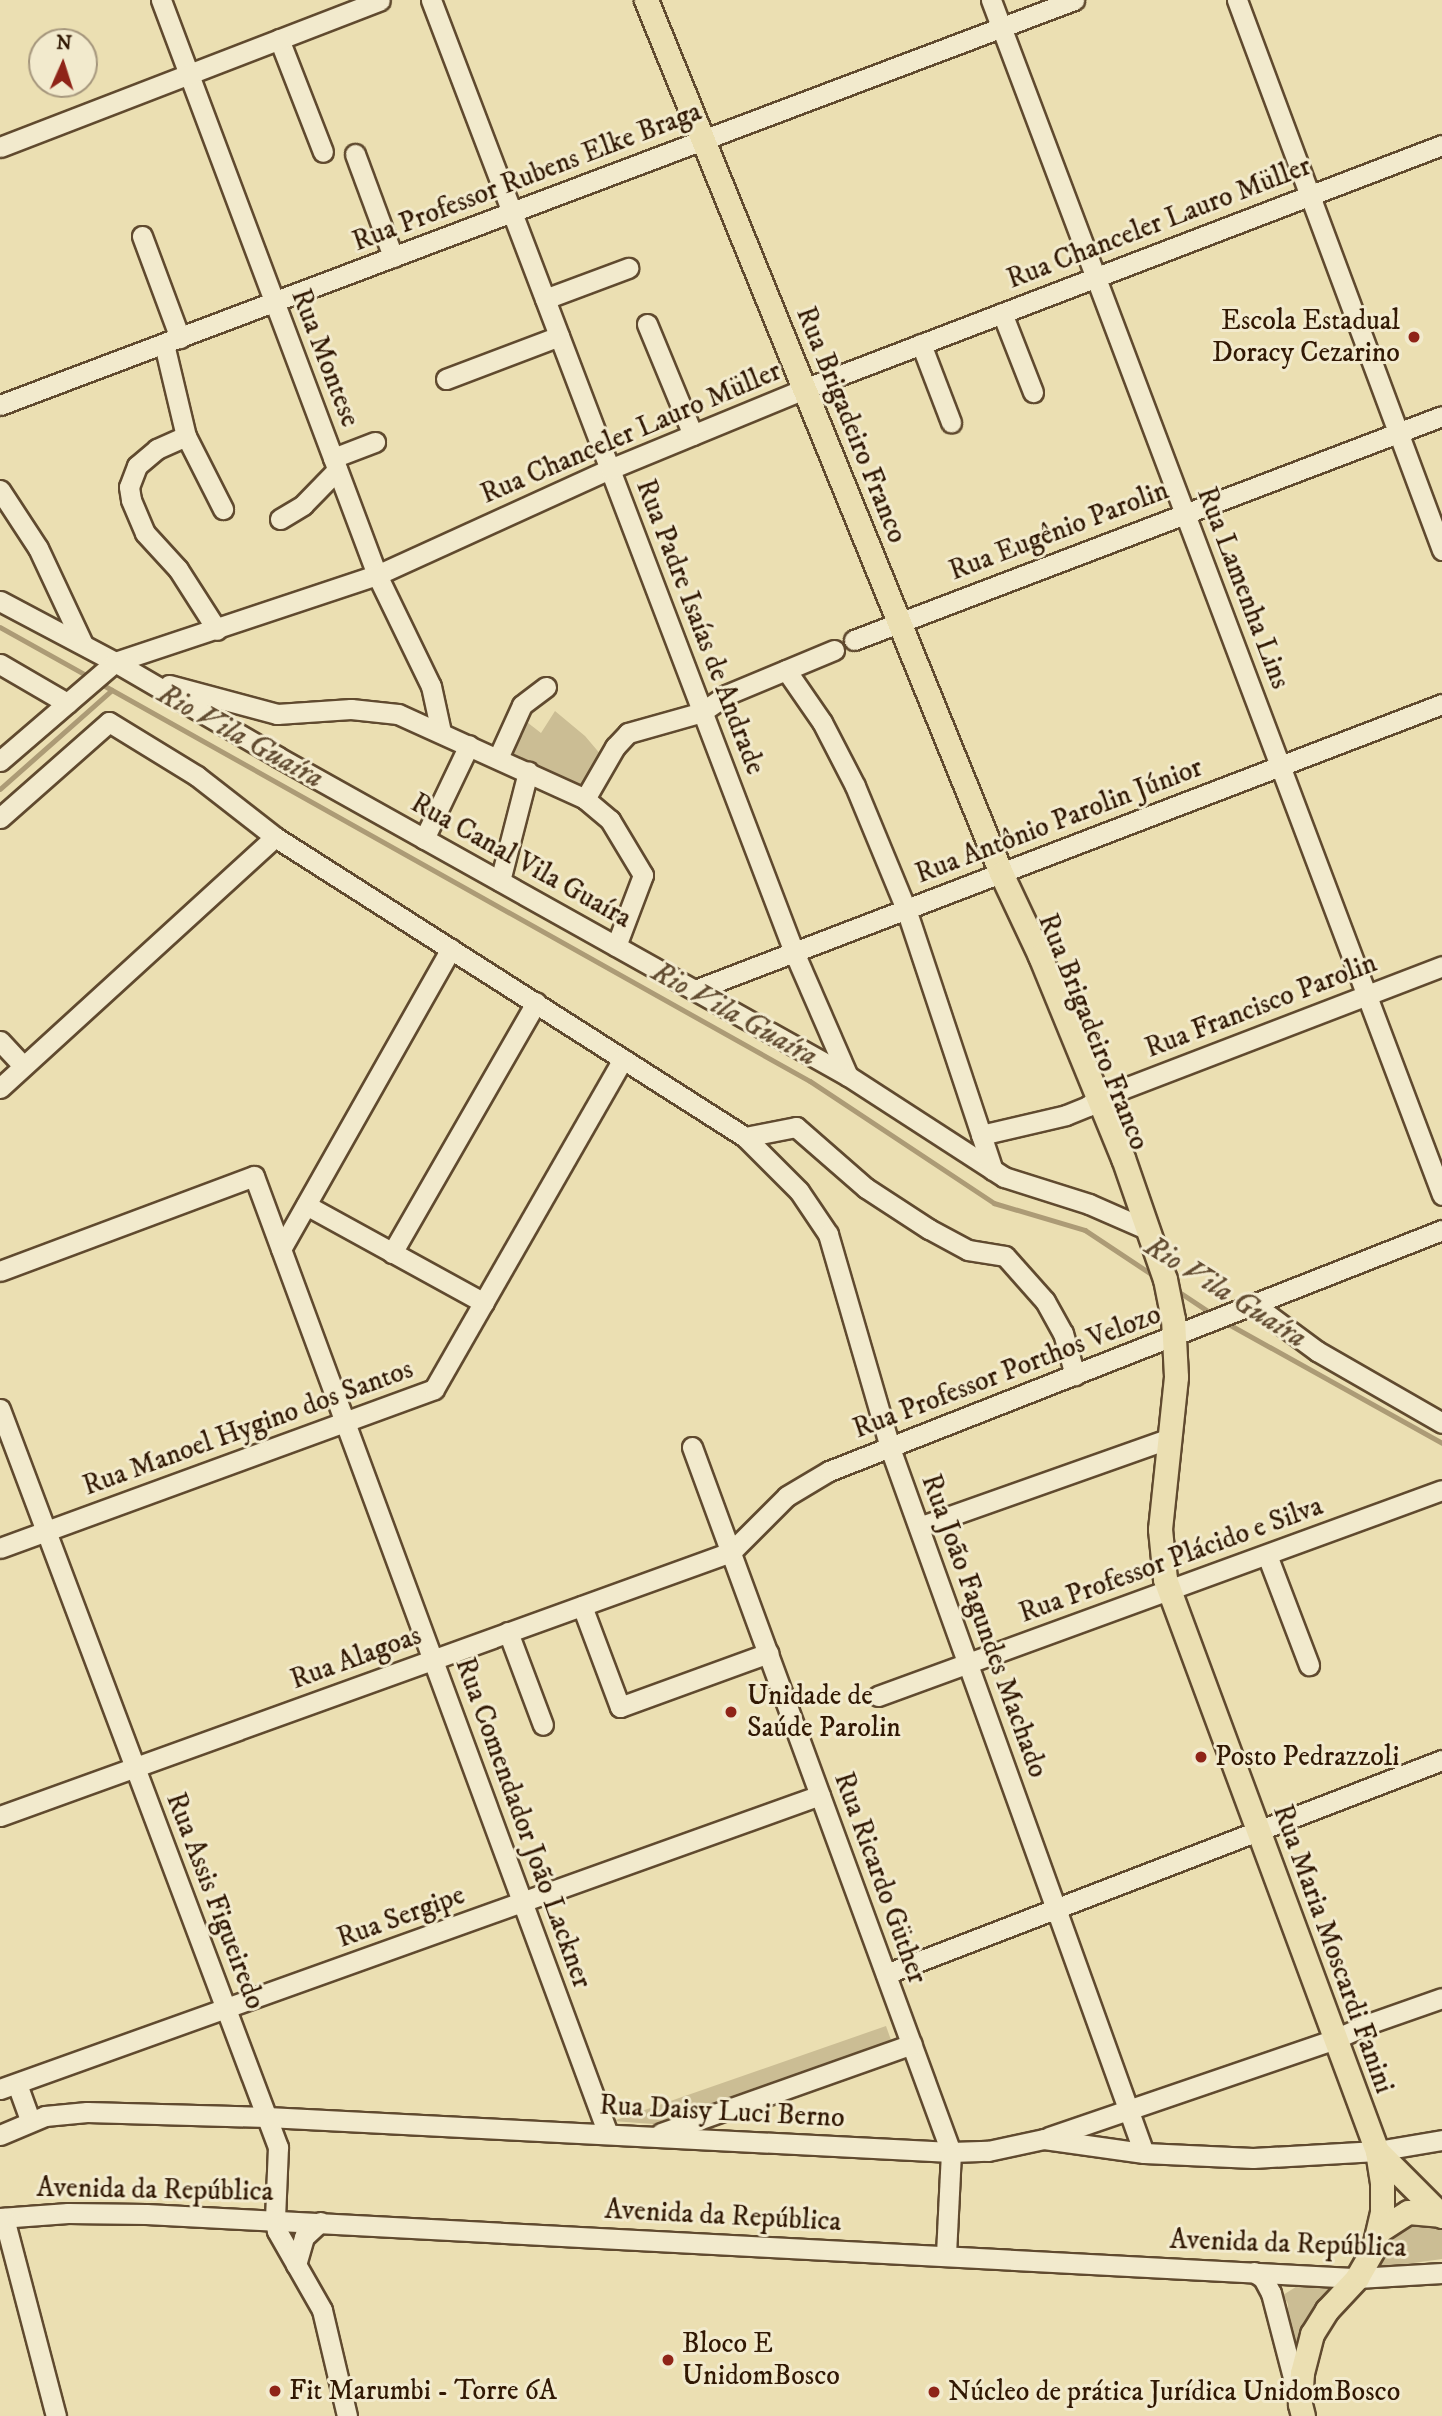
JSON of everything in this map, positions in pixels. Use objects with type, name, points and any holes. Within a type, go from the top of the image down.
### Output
[{"type":"main road","name":"Rua Brigadeiro Franco","points":[[646,0],[1001,873],[1026,958],[1093,1102],[1112,1163],[1142,1219],[1159,1260],[1170,1300],[1175,1337]]},
{"type":"main road","name":"Rua Maria Moscardi Fanini","points":[[1175,1337],[1176,1377],[1160,1529],[1162,1564],[1168,1591],[1377,2151],[1383,2198],[1380,2230],[1374,2248],[1357,2278],[1327,2310],[1312,2334],[1304,2362],[1301,2410]]},
{"type":"main road","points":[[1377,2151],[1442,2216]]},
{"type":"main road","points":[[1380,2230],[1408,2212],[1442,2216]]},
{"type":"street","name":"Rua Montese","points":[[161,0],[377,575],[431,686],[441,732]]},
{"type":"street","points":[[0,147],[380,0]]},
{"type":"street","name":"Rua Padre Isaías de Andrade","points":[[431,0],[794,952],[848,1076]]},
{"type":"street","name":"Rua Lamenha Lins","points":[[991,0],[1442,1195]]},
{"type":"street","name":"Rua Professor Rubens Elke Braga","points":[[0,405],[1074,0]]},
{"type":"street","points":[[1237,0],[1442,550]]},
{"type":"street","points":[[279,39],[323,152]]},
{"type":"street","name":"Rua Chanceler Lauro Müller","points":[[108,667],[377,575],[610,469],[804,389],[1442,145]]},
{"type":"street","points":[[355,154],[393,257]]},
{"type":"street","points":[[142,236],[172,341],[186,436],[223,509]]},
{"type":"street","points":[[545,299],[628,268]]},
{"type":"street","points":[[1002,313],[1032,392]]},
{"type":"street","points":[[648,324],[693,435]]},
{"type":"street","points":[[446,379],[559,337]]},
{"type":"street","points":[[921,344],[951,422]]},
{"type":"street","name":"Rua Eugênio Parolin","points":[[854,640],[1442,416]]},
{"type":"street","points":[[186,436],[158,449],[136,466],[129,487],[131,500],[145,533],[178,569],[217,630]]},
{"type":"street","points":[[280,519],[303,505],[335,464],[375,442]]},
{"type":"street","points":[[0,490],[38,548],[83,644]]},
{"type":"street","name":"Rua Canal Vila Guaíra","points":[[0,601],[83,644],[108,667],[148,680],[424,839],[848,1076],[1011,1181],[1142,1219]]},
{"type":"street","points":[[585,799],[622,738],[636,730],[702,712],[726,695],[834,650]]},
{"type":"street","points":[[0,664],[67,703]]},
{"type":"street","points":[[0,761],[108,667]]},
{"type":"street","points":[[786,670],[822,722],[848,770],[906,909],[993,1170]]},
{"type":"street","points":[[148,680],[277,714],[372,710],[398,714],[585,799],[610,820],[643,875],[616,946]]},
{"type":"street","points":[[498,758],[522,705],[546,687]]},
{"type":"street","name":"Rua Antônio Parolin Júnior","points":[[695,990],[1442,704]]},
{"type":"street","points":[[0,818],[109,722],[197,776],[275,837],[745,1137],[796,1127],[866,1188],[929,1229],[968,1250],[1005,1256],[1050,1310],[1063,1334],[1075,1375]]},
{"type":"street","points":[[424,839],[469,745]]},
{"type":"street","points":[[500,881],[528,772]]},
{"type":"street","points":[[0,1087],[275,837]]},
{"type":"street","points":[[281,1249],[451,949]]},
{"type":"street","name":"Rua Francisco Parolin","points":[[981,1135],[1056,1118],[1442,967]]},
{"type":"street","points":[[392,1253],[536,1003]]},
{"type":"street","points":[[0,1041],[23,1066]]},
{"type":"street","name":"Rua Manoel Hygino dos Santos","points":[[0,1548],[435,1389],[623,1059]]},
{"type":"street","name":"Rua João Fagundes Machado","points":[[745,1137],[799,1191],[828,1234],[890,1448],[1144,2153]]},
{"type":"street","name":"Rua Comendador João Lackner","points":[[0,1271],[254,1176],[608,2134]]},
{"type":"street","points":[[306,1205],[484,1303]]},
{"type":"street","name":"Rua Professor Porthos Velozo","points":[[731,1552],[798,1488],[829,1471],[1442,1230]]},
{"type":"street","points":[[1252,1303],[1317,1351],[1442,1423]]},
{"type":"street","name":"Rua Assis Figueiredo","points":[[0,1409],[267,2117],[279,2154],[275,2220],[281,2239],[325,2318],[347,2416]]},
{"type":"street","points":[[919,1527],[1170,1438]]},
{"type":"street","name":"Rua Ricardo Güther","points":[[692,1447],[951,2152],[946,2256]]},
{"type":"street","name":"Rua Professor Plácido e Silva","points":[[878,1696],[1442,1490]]},
{"type":"street","name":"Rua Alagoas","points":[[0,1816],[731,1552]]},
{"type":"street","points":[[1267,1555],[1309,1665]]},
{"type":"street","points":[[582,1606],[620,1707],[768,1653]]},
{"type":"street","points":[[508,1632],[543,1725]]},
{"type":"street","points":[[886,1974],[1442,1760]]},
{"type":"street","name":"Rua Sergipe","points":[[8,2087],[820,1795]]},
{"type":"street","points":[[1044,2139],[1335,2039],[1368,2024],[1442,1998]]},
{"type":"street","points":[[650,2136],[912,2044]]},
{"type":"street","points":[[8,2087],[30,2120]]},
{"type":"street","name":"Rua Daisy Luci Berno","points":[[0,2135],[30,2120],[86,2112],[267,2117],[951,2152],[995,2150],[1044,2139],[1144,2153],[1253,2158],[1377,2151],[1442,2140]]},
{"type":"street","name":"Avenida da República","points":[[2,2218],[106,2213],[320,2222],[1357,2278],[1442,2273]]},
{"type":"street","points":[[2,2218],[56,2416]]},
{"type":"street","points":[[296,2265],[304,2237],[320,2222]]},
{"type":"street","points":[[1254,2272],[1263,2278],[1271,2293],[1301,2410]]},
{"type":"street","points":[[1271,2293],[1298,2274]]},
{"type":"shaded area","points":[[555,711],[585,736],[602,756],[583,790],[507,751],[523,719],[541,733]]},
{"type":"shaded area","points":[[886,2026],[891,2040],[653,2124],[613,2121]]},
{"type":"shaded area","points":[[1402,2223],[1437,2224],[1442,2229],[1442,2259],[1370,2269],[1387,2236]]},
{"type":"shaded area","points":[[1299,2285],[1336,2286],[1308,2317],[1291,2356],[1288,2304],[1283,2295]]},
{"type":"waterway","name":"Rio Vila Guaíra","points":[[0,627],[88,676]]},
{"type":"waterway","name":"Rio Vila Guaíra","points":[[98,682],[810,1081],[994,1203],[1085,1230],[1156,1277]]},
{"type":"waterway","points":[[0,789],[112,690]]},
{"type":"waterway","name":"Rio Vila Guaíra","points":[[1175,1289],[1211,1313]]},
{"type":"waterway","name":"Rio Vila Guaíra","points":[[1225,1322],[1442,1443]]},
{"type":"place","name":"Escola Estadual Doracy Cezarino","points":[[1414,337]]},
{"type":"place","name":"Unidade de Saúde Parolin","points":[[731,1712]]},
{"type":"place","name":"Posto Pedrazzoli","points":[[1201,1757]]},
{"type":"place","name":"Bloco E UnidomBosco","points":[[668,2360]]},
{"type":"place","name":"Fit Marumbi - Torre 6A","points":[[275,2391]]},
{"type":"place","name":"Núcleo de prática Jurídica UnidomBosco","points":[[934,2392]]}]
